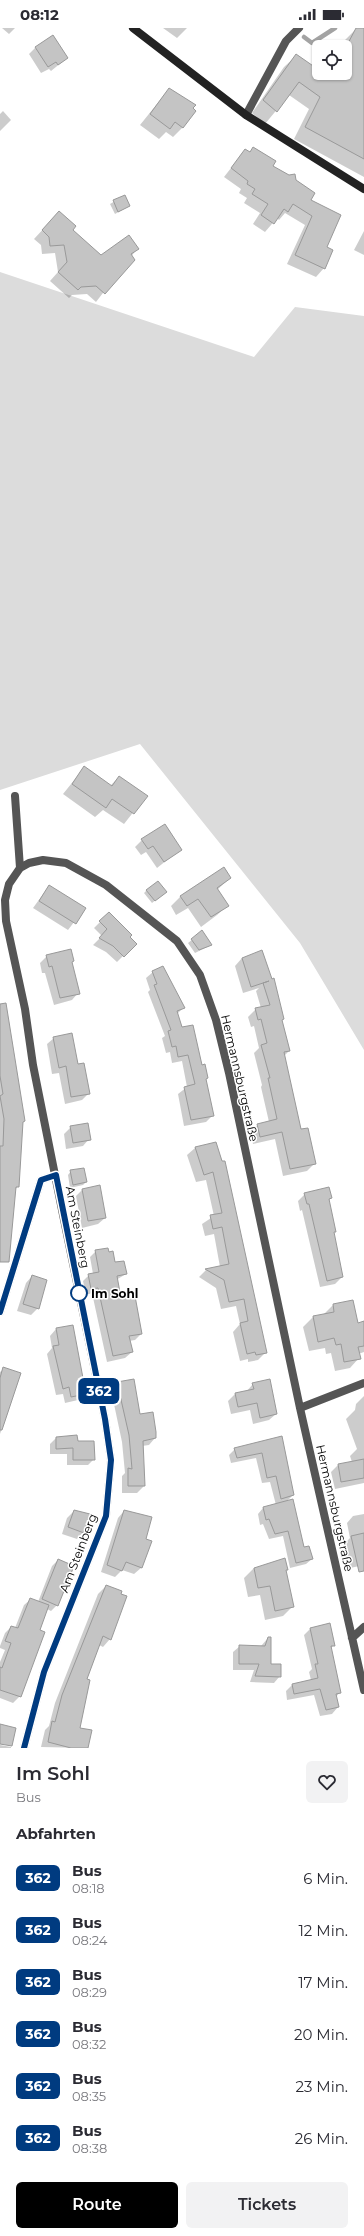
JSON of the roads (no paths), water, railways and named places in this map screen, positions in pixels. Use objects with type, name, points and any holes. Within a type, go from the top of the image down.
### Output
[{"type":"street","points":[[133,28],[246,115],[364,189]]},
{"type":"street","points":[[246,115],[286,41],[299,28]]},
{"type":"street","points":[[15,796],[20,868]]},
{"type":"street","name":"Hermannsburgstraße","points":[[20,868],[29,863],[43,860],[66,863],[106,885],[177,941],[200,975],[216,1020],[229,1073],[300,1408],[364,1690]]},
{"type":"street","name":"Am Steinberg","points":[[20,868],[9,884],[5,900],[6,921],[105,1419],[111,1460],[106,1516],[44,1672],[24,1748]]},
{"type":"street","points":[[0,1312],[41,1180],[56,1175]]},
{"type":"street","points":[[300,1408],[364,1383]]},
{"type":"street","points":[[352,1638],[364,1627]]},
{"type":"waterway","points":[[304,37],[312,43],[335,28]]},
{"type":"place","name":"Im Sohl","points":[[79,1293]]}]
